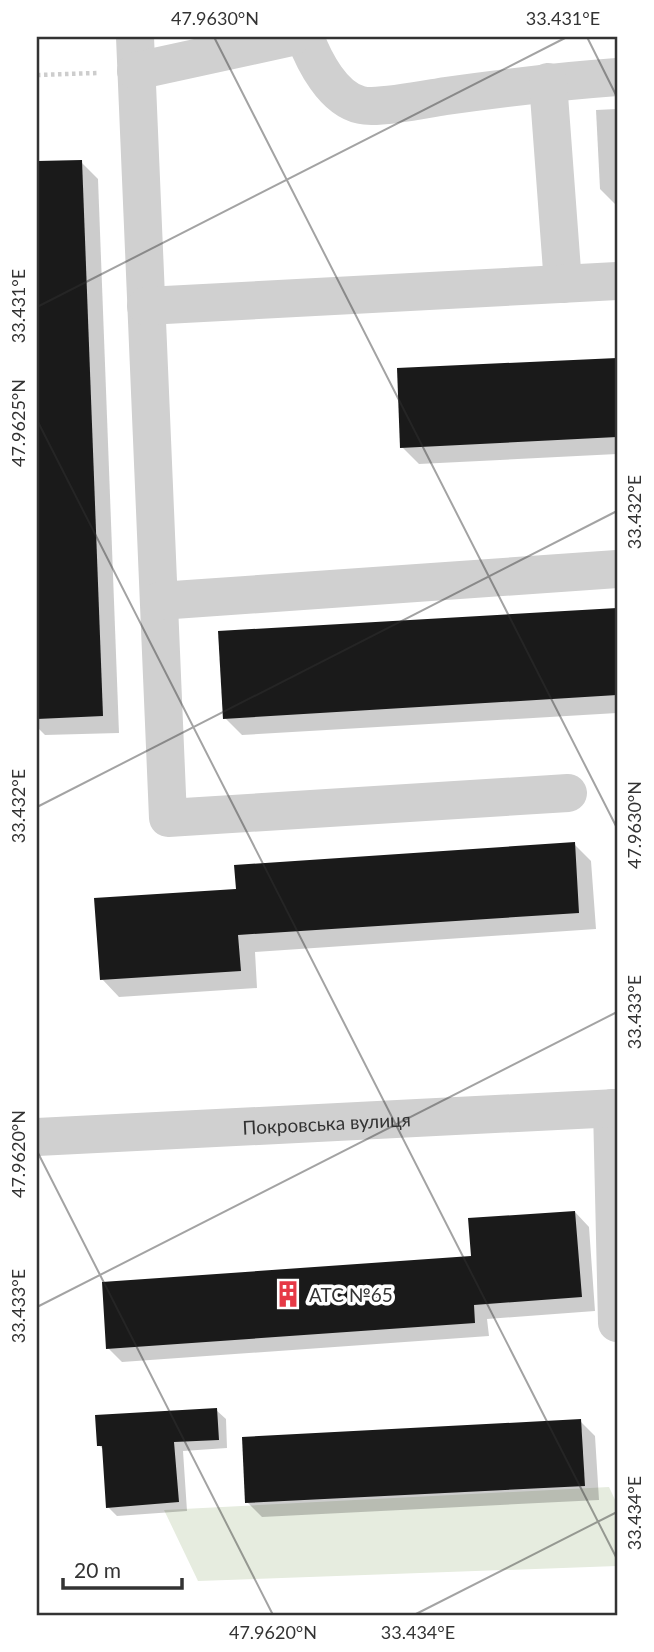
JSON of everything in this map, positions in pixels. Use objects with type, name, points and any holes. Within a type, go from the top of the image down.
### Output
[{"type":"street","points":[[292,37],[135,54],[168,818],[568,793]]},
{"type":"street","points":[[305,37],[314,61],[331,84],[361,105],[394,104],[548,82],[617,77]]},
{"type":"street","points":[[548,82],[563,284]]},
{"type":"street","points":[[146,306],[617,281]]},
{"type":"street","points":[[159,601],[617,569]]},
{"type":"street","points":[[615,1108],[617,1323]]},
{"type":"street","name":"Покровська вулиця","points":[[37,1137],[615,1108]]},
{"type":"path","points":[[37,75],[135,54]]},
{"type":"shaded area","points":[[609,1487],[617,1504],[617,1566],[198,1581],[164,1510]]},
{"type":"building","points":[[82,160],[103,716],[37,719],[37,161]]},
{"type":"building","points":[[617,358],[617,437],[400,448],[397,368]]},
{"type":"building","points":[[617,608],[617,695],[223,719],[218,631]]},
{"type":"building","points":[[575,842],[579,913],[238,935],[241,971],[100,980],[94,898],[236,889],[234,865]]},
{"type":"building","name":"АТС №65","points":[[575,1211],[582,1297],[474,1305],[475,1323],[106,1349],[102,1282],[471,1256],[468,1218]]},
{"type":"building","points":[[217,1408],[219,1440],[174,1442],[179,1502],[106,1508],[102,1446],[97,1446],[95,1415]]},
{"type":"building","points":[[581,1419],[585,1486],[245,1503],[242,1437]]},
{"type":"place","name":"АТС №65","points":[[288,1294]]}]
